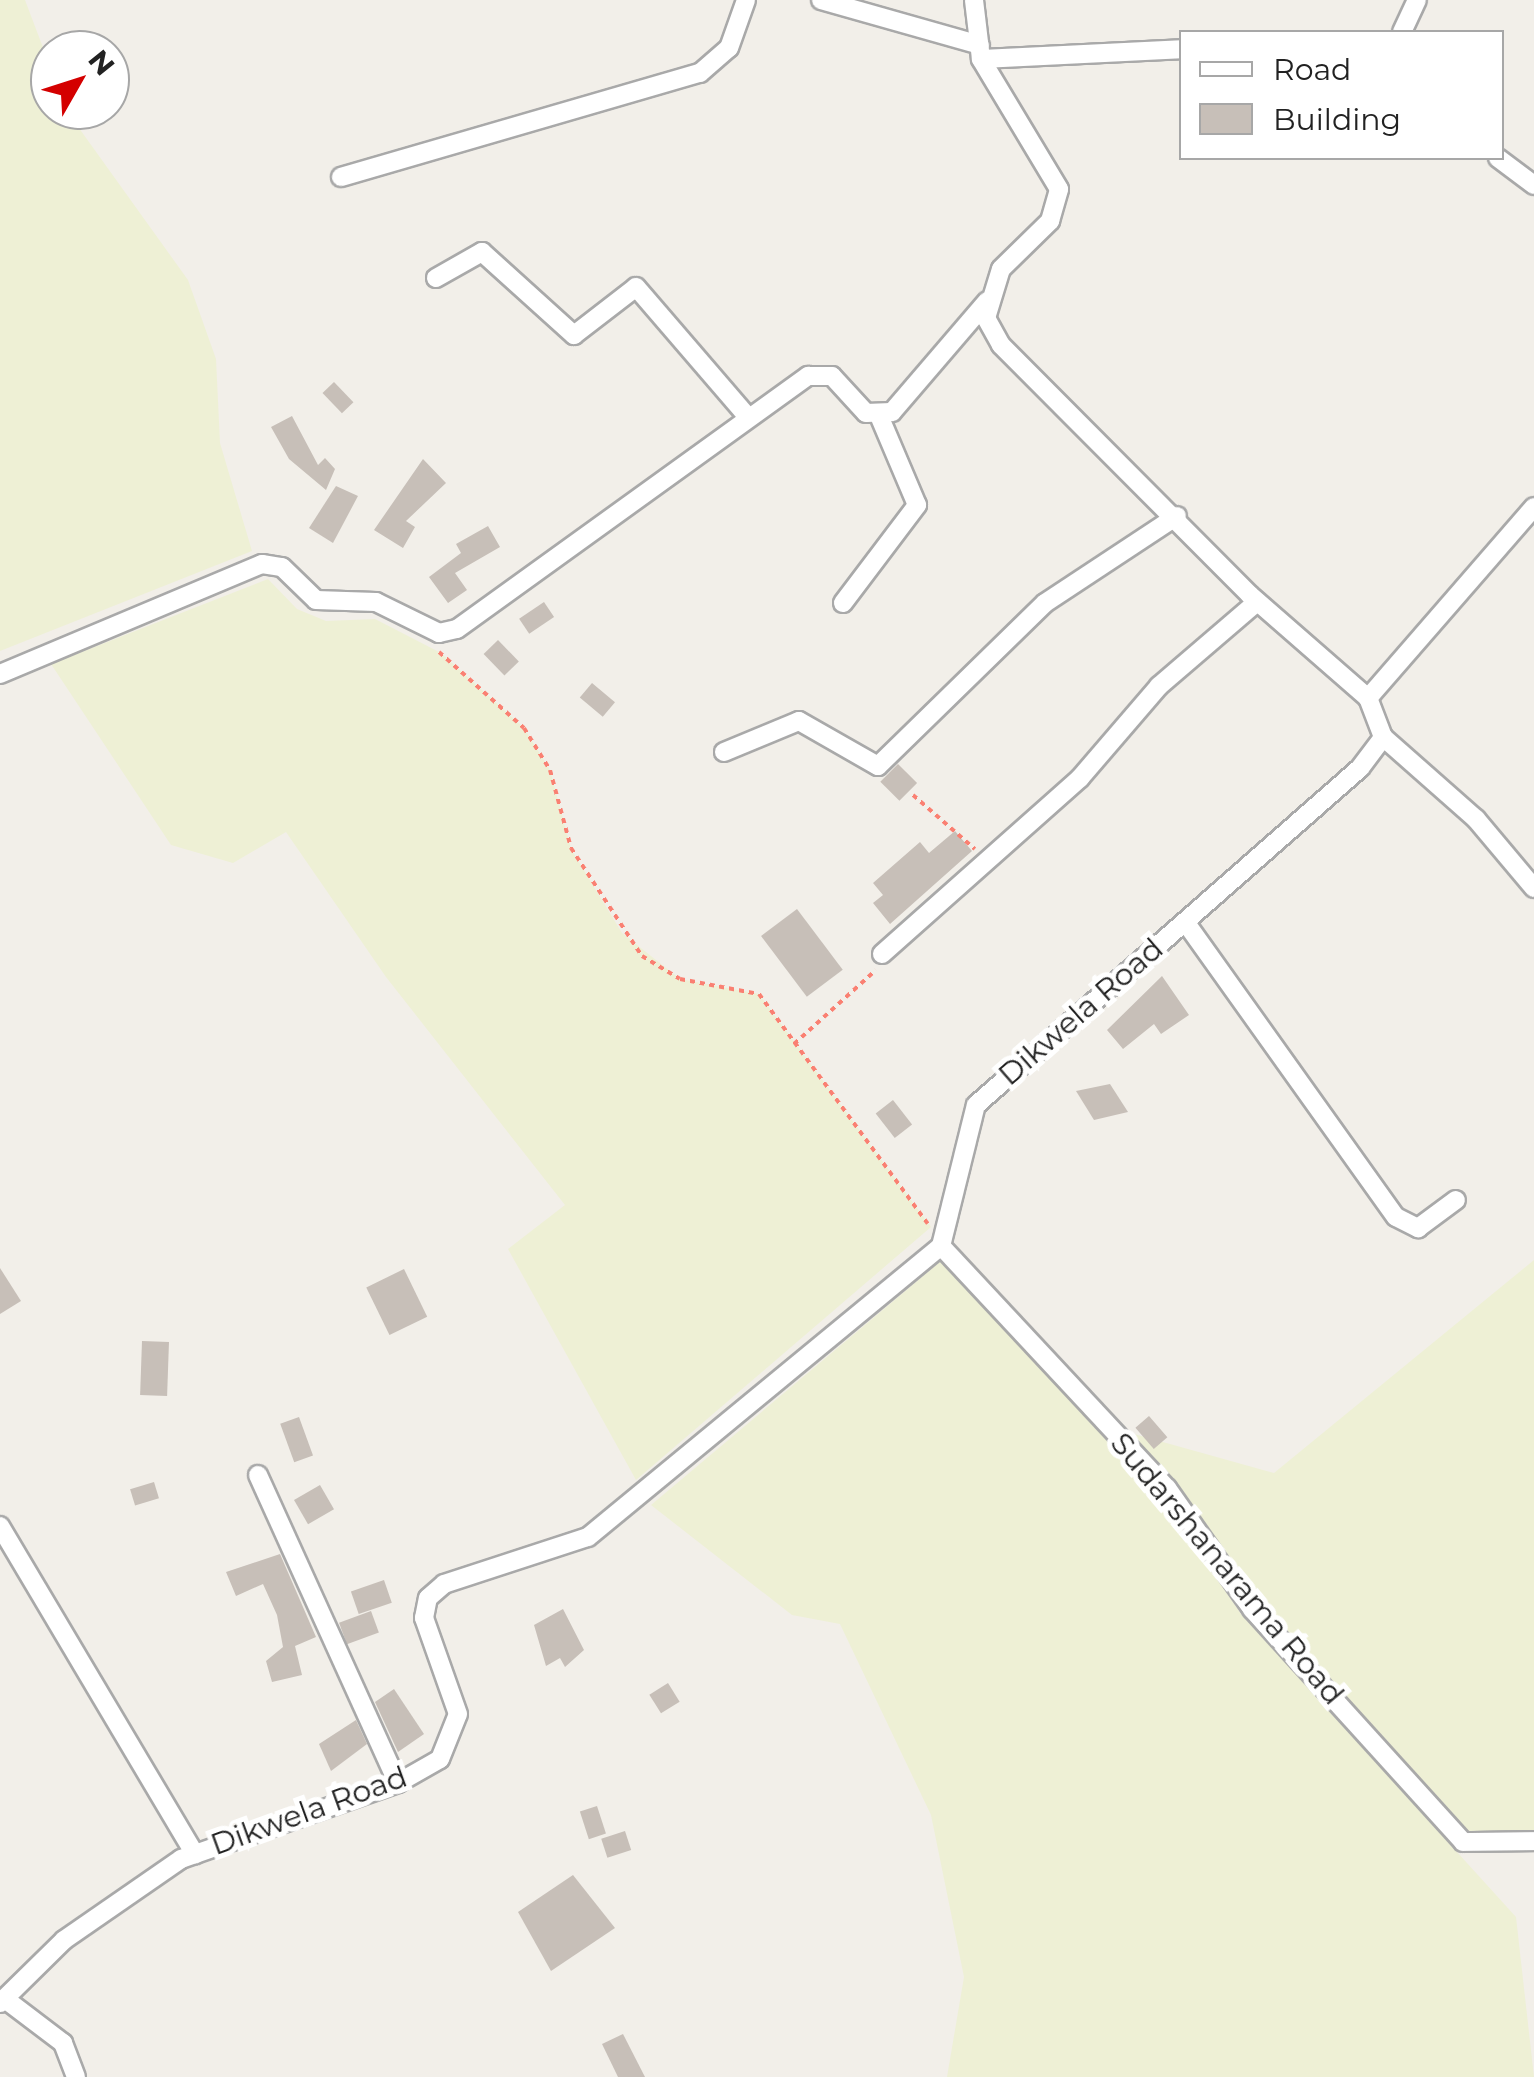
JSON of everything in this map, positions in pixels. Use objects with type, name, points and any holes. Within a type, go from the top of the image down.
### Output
[{"type":"street","points":[[341,177],[700,74],[729,48],[746,0]]},
{"type":"street","points":[[821,0],[981,52],[1179,49]]},
{"type":"street","points":[[880,418],[987,300],[1001,269],[1050,220],[1059,189],[981,52],[974,0]]},
{"type":"street","points":[[1408,30],[1417,0]]},
{"type":"street","points":[[1501,160],[1534,185]]},
{"type":"street","points":[[436,278],[482,252],[574,335],[636,287],[746,415]]},
{"type":"street","points":[[987,300],[1001,345],[1177,516],[1257,602],[1368,698],[1383,737],[1476,819],[1534,888]]},
{"type":"street","points":[[0,674],[262,564],[282,567],[316,600],[376,602],[439,633],[456,629],[746,415],[821,372],[880,418],[917,505],[843,603]]},
{"type":"street","points":[[1368,698],[1534,507]]},
{"type":"street","points":[[724,752],[799,721],[878,766],[1046,603],[1177,516]]},
{"type":"street","points":[[882,954],[988,864],[1080,778],[1159,686],[1257,602]]},
{"type":"street","name":"Dikwela Road","points":[[2,2001],[64,1940],[195,1854],[398,1782],[440,1759],[458,1732],[424,1618],[428,1598],[444,1584],[588,1537],[941,1246],[976,1105],[1360,768],[1383,737]]},
{"type":"street","points":[[1186,923],[1396,1217],[1418,1228],[1456,1200]]},
{"type":"street","name":"Sudarshanarama Road","points":[[941,1246],[1167,1488],[1252,1609],[1463,1842],[1534,1840]]},
{"type":"street","points":[[258,1474],[398,1782]]},
{"type":"street","points":[[0,1526],[195,1854]]},
{"type":"street","points":[[2,2001],[63,2043],[76,2077]]},
{"type":"path","points":[[425,645],[524,728],[550,770],[571,848],[642,956],[680,979],[759,994],[941,1246]]},
{"type":"path","points":[[913,795],[988,864]]},
{"type":"path","points":[[794,1044],[882,954]]},
{"type":"green space","points":[[0,0],[25,0],[36,30],[30,30],[30,130],[80,130],[188,280],[216,359],[220,443],[252,551],[0,651]]},
{"type":"green space","points":[[268,579],[297,609],[326,621],[375,619],[441,653],[524,728],[550,770],[571,849],[622,933],[680,979],[759,994],[931,1227],[636,1480],[508,1249],[565,1205],[386,977],[286,832],[233,863],[171,845],[51,664]]},
{"type":"green space","points":[[1534,1260],[1534,1830],[1466,1834],[1258,1603],[1127,1432],[1274,1473]]},
{"type":"green space","points":[[941,1261],[1159,1494],[1241,1614],[1516,1917],[1534,2077],[947,2077],[964,1977],[931,1815],[840,1624],[792,1615],[651,1505]]},
{"type":"building","points":[[334,382],[353,402],[342,413],[322,393]]},
{"type":"building","points":[[292,416],[318,465],[325,458],[335,469],[326,490],[289,459],[271,427]]},
{"type":"building","points":[[423,459],[446,483],[406,521],[415,527],[403,548],[374,530]]},
{"type":"building","points":[[336,486],[358,496],[333,543],[309,528]]},
{"type":"building","points":[[488,526],[500,547],[455,573],[467,590],[448,603],[429,577],[461,553],[456,544]]},
{"type":"building","points":[[544,602],[554,617],[529,634],[519,619]]},
{"type":"building","points":[[498,640],[519,662],[504,675],[484,654]]},
{"type":"building","points":[[592,683],[615,702],[603,717],[580,698]]},
{"type":"building","points":[[898,764],[917,783],[899,801],[880,782]]},
{"type":"building","points":[[955,831],[972,851],[890,924],[873,903],[883,895],[873,883],[920,842],[929,853]]},
{"type":"building","points":[[797,909],[843,970],[807,997],[761,936]]},
{"type":"building","points":[[1162,976],[1189,1015],[1161,1034],[1154,1024],[1123,1049],[1107,1030]]},
{"type":"building","points":[[1110,1084],[1128,1112],[1094,1120],[1076,1091]]},
{"type":"building","points":[[893,1100],[912,1124],[895,1138],[876,1114]]},
{"type":"building","points":[[0,1268],[21,1301],[0,1314]]},
{"type":"building","points":[[404,1269],[427,1317],[389,1335],[366,1287]]},
{"type":"building","points":[[142,1341],[169,1342],[167,1396],[140,1395]]},
{"type":"building","points":[[1149,1416],[1167,1437],[1154,1449],[1135,1428]]},
{"type":"building","points":[[299,1417],[313,1456],[294,1462],[280,1424]]},
{"type":"building","points":[[154,1482],[159,1498],[135,1506],[130,1489]]},
{"type":"building","points":[[320,1485],[334,1509],[308,1524],[294,1500]]},
{"type":"building","points":[[280,1554],[316,1637],[295,1646],[302,1675],[272,1682],[266,1661],[283,1647],[277,1615],[263,1584],[236,1596],[226,1572]]},
{"type":"building","points":[[384,1580],[392,1603],[359,1614],[351,1591]]},
{"type":"building","points":[[563,1609],[584,1650],[565,1667],[560,1658],[546,1666],[534,1625]]},
{"type":"building","points":[[371,1611],[379,1633],[347,1644],[339,1623]]},
{"type":"building","points":[[668,1683],[680,1702],[661,1713],[649,1695]]},
{"type":"building","points":[[394,1689],[424,1734],[398,1752],[375,1702]]},
{"type":"building","points":[[356,1720],[367,1744],[331,1771],[319,1744]]},
{"type":"building","points":[[597,1806],[606,1834],[589,1839],[580,1812]]},
{"type":"building","points":[[625,1831],[631,1850],[607,1858],[601,1839]]},
{"type":"building","points":[[573,1875],[615,1928],[551,1971],[518,1912]]},
{"type":"building","points":[[623,2034],[645,2077],[618,2077],[602,2044]]}]
